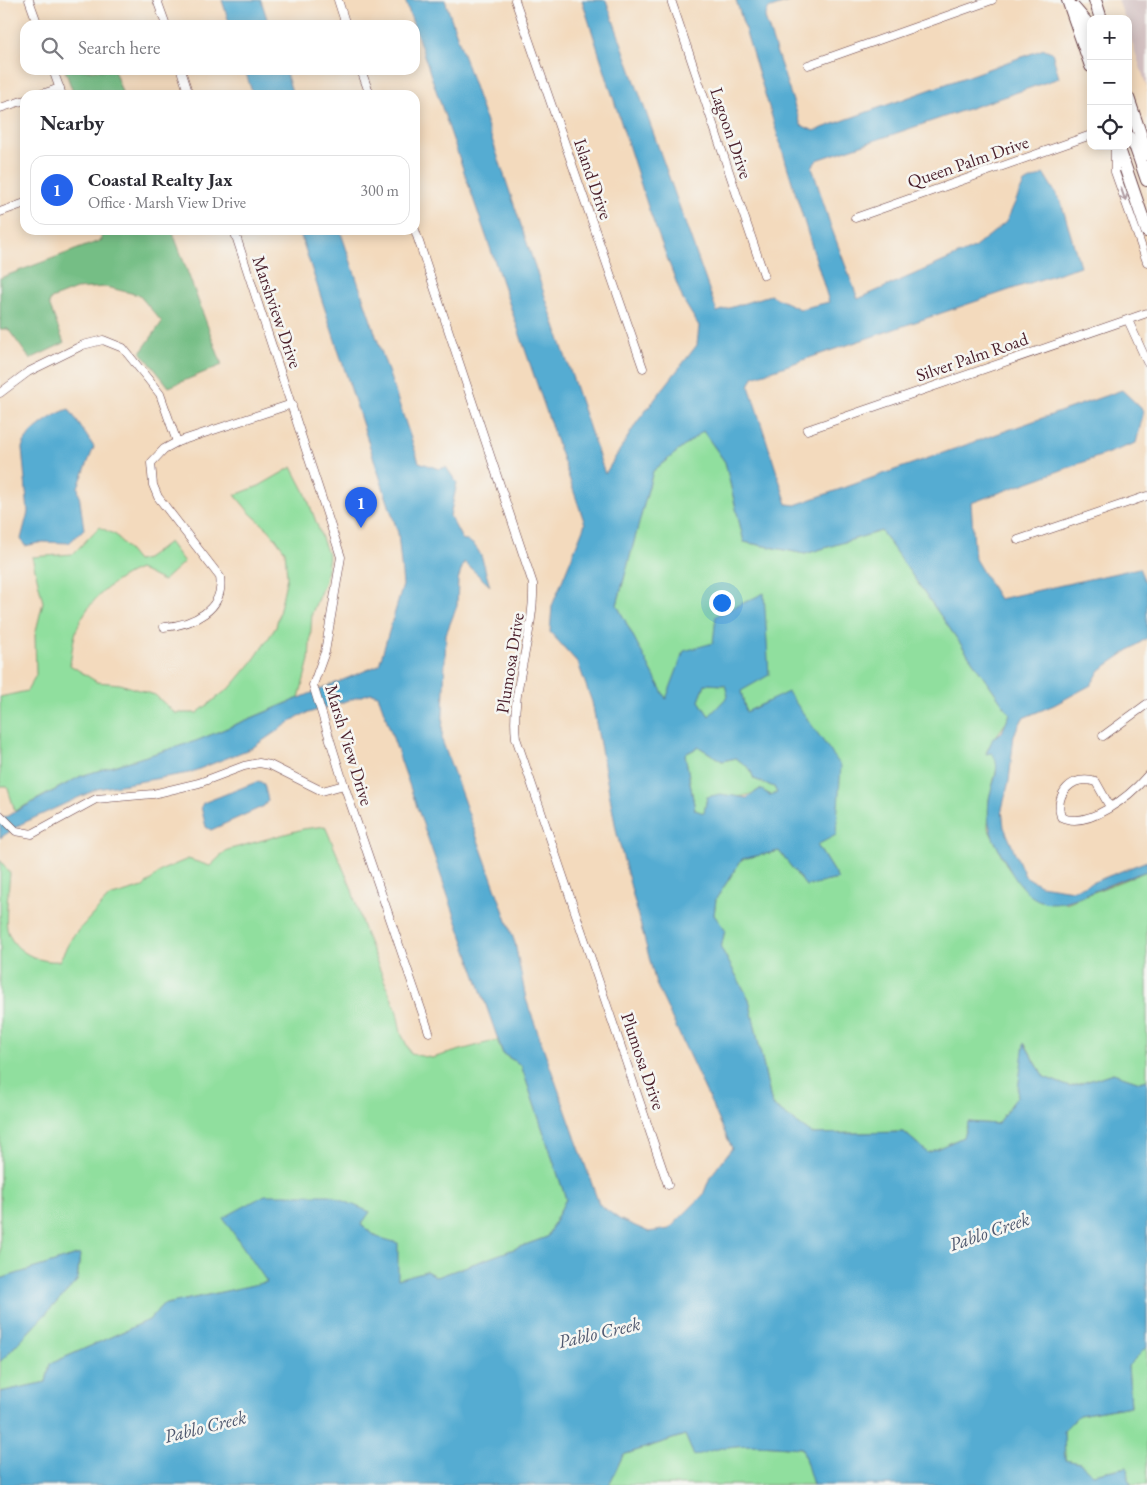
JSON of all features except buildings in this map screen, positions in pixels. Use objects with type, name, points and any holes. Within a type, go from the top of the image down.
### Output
[{"type":"highway","points":[[1095,0],[1100,15]]},
{"type":"highway","points":[[1069,1],[1087,25]]},
{"type":"highway","points":[[1069,1],[1089,60]]},
{"type":"highway","points":[[1130,105],[1147,154]]},
{"type":"highway","points":[[1132,142],[1136,148],[1147,180]]},
{"type":"highway","points":[[1118,150],[1147,231]]},
{"type":"street","points":[[30,0],[36,20]]},
{"type":"street","points":[[157,0],[164,20]]},
{"type":"street","points":[[338,0],[344,20]]},
{"type":"street","name":"Island Drive","points":[[515,0],[643,368]]},
{"type":"street","name":"Lagoon Drive","points":[[671,0],[764,275]]},
{"type":"street","points":[[808,64],[992,0]]},
{"type":"street","points":[[55,75],[61,90]]},
{"type":"street","points":[[182,75],[187,90]]},
{"type":"street","points":[[363,75],[368,90]]},
{"type":"street","points":[[0,108],[20,102]]},
{"type":"street","name":"Queen Palm Drive","points":[[855,218],[1087,136]]},
{"type":"street","points":[[1117,150],[1115,172],[1147,262]]},
{"type":"street","points":[[0,212],[20,205]]},
{"type":"street","name":"Marshview Drive","points":[[236,235],[292,404]]},
{"type":"street","name":"Plumosa Drive","points":[[417,235],[533,584],[532,622],[515,714],[519,747],[668,1185]]},
{"type":"street","name":"Silver Palm Road","points":[[807,430],[1147,313]]},
{"type":"street","points":[[1128,320],[1147,362]]},
{"type":"street","points":[[0,393],[28,372],[83,345],[103,340],[123,348],[160,394],[177,442]]},
{"type":"street","points":[[164,627],[180,626],[199,618],[217,602],[222,588],[220,577],[158,497],[153,486],[152,463],[164,449],[177,442],[292,404]]},
{"type":"street","name":"Marsh View Drive","points":[[292,404],[341,557],[325,652],[313,685],[321,716],[344,785],[429,1032]]},
{"type":"street","points":[[1018,540],[1147,496]]},
{"type":"street","points":[[1103,736],[1147,704]]},
{"type":"street","points":[[0,815],[16,831],[32,834],[96,799],[153,794],[199,783],[244,766],[259,764],[278,768],[322,791],[344,785]]},
{"type":"street","points":[[1110,807],[1096,782],[1083,779],[1071,783],[1066,788],[1059,809],[1061,817],[1074,821],[1110,807],[1125,799],[1147,776]]},
{"type":"shaded area","points":[[1118,0],[1147,0],[1147,88],[1132,42],[1132,15],[1124,15]]},
{"type":"green space","points":[[67,75],[116,75],[121,90],[72,90]]},
{"type":"green space","points":[[101,235],[174,235],[222,365],[169,387],[141,352],[162,322],[139,295],[106,287],[76,289],[51,299],[49,304],[64,343],[30,359],[8,329],[0,329],[0,278],[102,240]]},
{"type":"green space","points":[[703,431],[725,462],[744,542],[805,554],[881,531],[1010,714],[1005,725],[991,742],[986,753],[991,753],[997,759],[997,768],[989,799],[988,828],[1008,868],[1033,897],[1066,903],[1147,871],[1147,1080],[1140,1082],[1113,1073],[1070,1087],[1044,1077],[1025,1044],[1017,1097],[997,1124],[968,1122],[963,1137],[928,1153],[904,1132],[812,1134],[772,1105],[749,999],[721,948],[725,930],[714,915],[716,899],[742,859],[779,851],[806,886],[838,879],[817,845],[746,713],[741,691],[713,643],[666,700],[617,605],[653,471]]},
{"type":"green space","points":[[292,467],[305,492],[329,557],[325,581],[312,613],[309,660],[299,698],[196,741],[81,776],[15,811],[7,786],[0,786],[0,697],[27,691],[36,675],[35,635],[43,602],[32,557],[73,554],[99,527],[116,535],[137,561],[146,559],[169,542],[184,562],[163,581],[139,569],[120,579],[103,592],[82,617],[74,640],[70,665],[97,682],[120,684],[155,695],[175,713],[197,713],[232,686],[253,661],[276,627],[287,577],[285,551],[270,531],[250,513],[235,495],[259,486]]},
{"type":"green space","points":[[705,684],[725,685],[729,697],[709,716],[699,701]]},
{"type":"green space","points":[[699,747],[722,761],[736,758],[750,769],[754,779],[774,787],[777,793],[771,795],[760,789],[740,796],[707,797],[704,814],[695,810],[685,754]]},
{"type":"green space","points":[[325,826],[351,887],[364,930],[397,1012],[401,1033],[411,1054],[432,1058],[497,1040],[503,1054],[521,1065],[566,1199],[547,1237],[437,1277],[426,1271],[398,1280],[377,1237],[361,1225],[370,1211],[268,1282],[162,1305],[149,1320],[50,1364],[46,1382],[0,1392],[0,1362],[77,1281],[80,1254],[0,1279],[0,860],[10,873],[6,921],[11,939],[29,955],[44,960],[59,961],[73,936],[109,897],[143,887],[162,870],[188,859],[210,866],[227,850],[303,829]]},
{"type":"green space","points":[[1147,1347],[1147,1485],[1132,1485],[1128,1479],[1127,1467],[1093,1474],[1080,1463],[1065,1460],[1064,1430],[1079,1415],[1131,1406],[1128,1366]]},
{"type":"green space","points":[[685,1435],[694,1455],[723,1448],[748,1445],[802,1448],[814,1483],[813,1485],[609,1485],[623,1455]]},
{"type":"water","points":[[222,0],[261,0],[267,20],[228,20]]},
{"type":"water","name":"Pablo Creek","points":[[405,0],[445,0],[605,474],[637,422],[697,345],[699,326],[683,300],[649,210],[582,0],[606,0],[717,312],[770,295],[800,309],[829,302],[736,0],[794,0],[768,9],[765,18],[801,125],[814,131],[1044,49],[1052,52],[1059,78],[817,160],[812,167],[830,224],[858,299],[974,248],[1006,222],[1024,183],[1044,174],[1061,202],[1080,266],[753,377],[749,386],[787,504],[795,505],[1122,390],[1144,411],[1136,443],[971,503],[975,559],[999,599],[1139,568],[1147,586],[1147,638],[1100,670],[1091,685],[1054,705],[1023,718],[1014,735],[1009,781],[1002,809],[1004,827],[1025,876],[1040,885],[1073,890],[1147,861],[1147,871],[1063,902],[1050,903],[1039,900],[1027,893],[1016,880],[1000,852],[993,838],[988,818],[989,800],[996,764],[992,753],[986,754],[993,738],[1002,732],[1010,714],[881,531],[805,554],[744,542],[725,462],[703,431],[653,471],[617,605],[666,699],[684,651],[713,643],[716,616],[764,593],[769,675],[741,691],[746,712],[788,692],[841,766],[836,835],[817,845],[838,879],[806,886],[779,851],[742,859],[716,899],[714,915],[725,930],[721,948],[749,999],[772,1105],[812,1134],[904,1132],[928,1153],[963,1137],[968,1122],[997,1124],[1017,1097],[1024,1043],[1044,1077],[1070,1087],[1113,1073],[1140,1082],[1147,1080],[1147,1347],[1128,1366],[1131,1406],[1079,1415],[1064,1430],[1065,1460],[1080,1463],[1093,1474],[1127,1467],[1128,1479],[1132,1485],[813,1485],[802,1448],[748,1445],[723,1448],[694,1456],[685,1435],[623,1455],[609,1485],[0,1485],[0,1392],[46,1382],[50,1364],[149,1320],[162,1305],[267,1282],[223,1218],[265,1195],[330,1195],[370,1212],[361,1225],[377,1237],[398,1243],[398,1279],[426,1271],[437,1277],[547,1237],[566,1199],[521,1065],[503,1054],[378,695],[371,693],[299,716],[252,748],[189,773],[97,789],[21,824],[0,838],[0,820],[81,776],[196,741],[379,665],[403,585],[398,533],[301,235],[342,235],[419,462],[439,469],[446,467],[457,483],[450,516],[462,539],[475,546],[479,551],[490,586],[464,562],[458,580],[457,606],[446,634],[442,740],[515,943],[526,999],[599,1204],[619,1219],[649,1232],[669,1229],[703,1195],[710,1177],[732,1148],[656,984],[617,834],[592,702],[578,663],[550,632],[552,606],[585,524],[420,44],[420,20],[412,20]],"holes":[[[705,684],[725,685],[728,696],[709,716],[699,701]],[[699,747],[722,761],[736,758],[750,769],[754,779],[774,787],[777,793],[770,795],[760,789],[747,798],[720,794],[707,797],[704,813],[695,810],[685,754]]]},
{"type":"water","points":[[247,75],[287,75],[291,90],[251,90]]},
{"type":"water","points":[[69,409],[94,447],[78,487],[84,529],[69,543],[43,542],[25,546],[21,539],[28,512],[22,448],[29,436],[41,424]]},
{"type":"water","points":[[259,781],[264,784],[268,800],[264,806],[211,830],[206,827],[201,807],[203,803]]},
{"type":"water","points":[[80,1254],[77,1281],[0,1362],[0,1279]]},
{"type":"place","name":"Coastal Realty Jax","points":[[361,528]]}]
